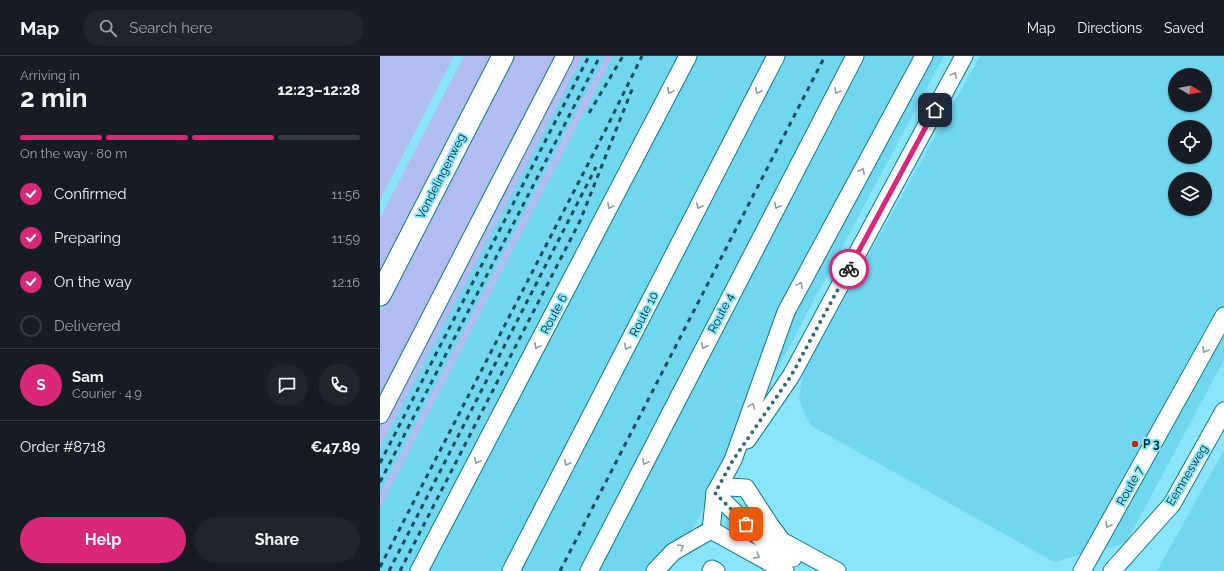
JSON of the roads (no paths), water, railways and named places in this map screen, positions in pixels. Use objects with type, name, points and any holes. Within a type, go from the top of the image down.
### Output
[{"type":"main road","name":"Vondelingenweg","points":[[380,295],[503,56]]},
{"type":"lane","points":[[380,415],[565,56]]},
{"type":"lane","name":"Route 6","points":[[419,571],[688,56]]},
{"type":"lane","name":"Route 10","points":[[511,571],[776,56]]},
{"type":"lane","name":"Route 4","points":[[589,571],[855,56]]},
{"type":"lane","points":[[733,460],[786,312],[924,56]]},
{"type":"lane","points":[[711,530],[715,493],[733,460],[791,376],[964,56]]},
{"type":"lane","name":"Route 7","points":[[1082,571],[1224,316]]},
{"type":"lane","name":"Eemnesweg","points":[[1112,571],[1172,504],[1224,411]]},
{"type":"lane","points":[[715,493],[730,487],[746,488],[782,541],[836,571]]},
{"type":"lane","points":[[715,493],[767,544],[816,571]]},
{"type":"lane","points":[[655,571],[673,552],[711,530]]},
{"type":"lane","points":[[711,530],[785,571]]},
{"type":"lane","points":[[711,571],[712,569],[716,571]]},
{"type":"railway","points":[[380,463],[589,56]]},
{"type":"railway","points":[[380,482],[600,56]]},
{"type":"railway","points":[[589,113],[623,56]]},
{"type":"railway","points":[[380,567],[603,135],[642,56]]},
{"type":"railway","points":[[560,571],[825,56]]},
{"type":"railway","points":[[400,571],[580,221],[633,87]]},
{"type":"railway","points":[[389,571],[596,167]]},
{"type":"place","name":"P 3","points":[[1135,444]]}]
